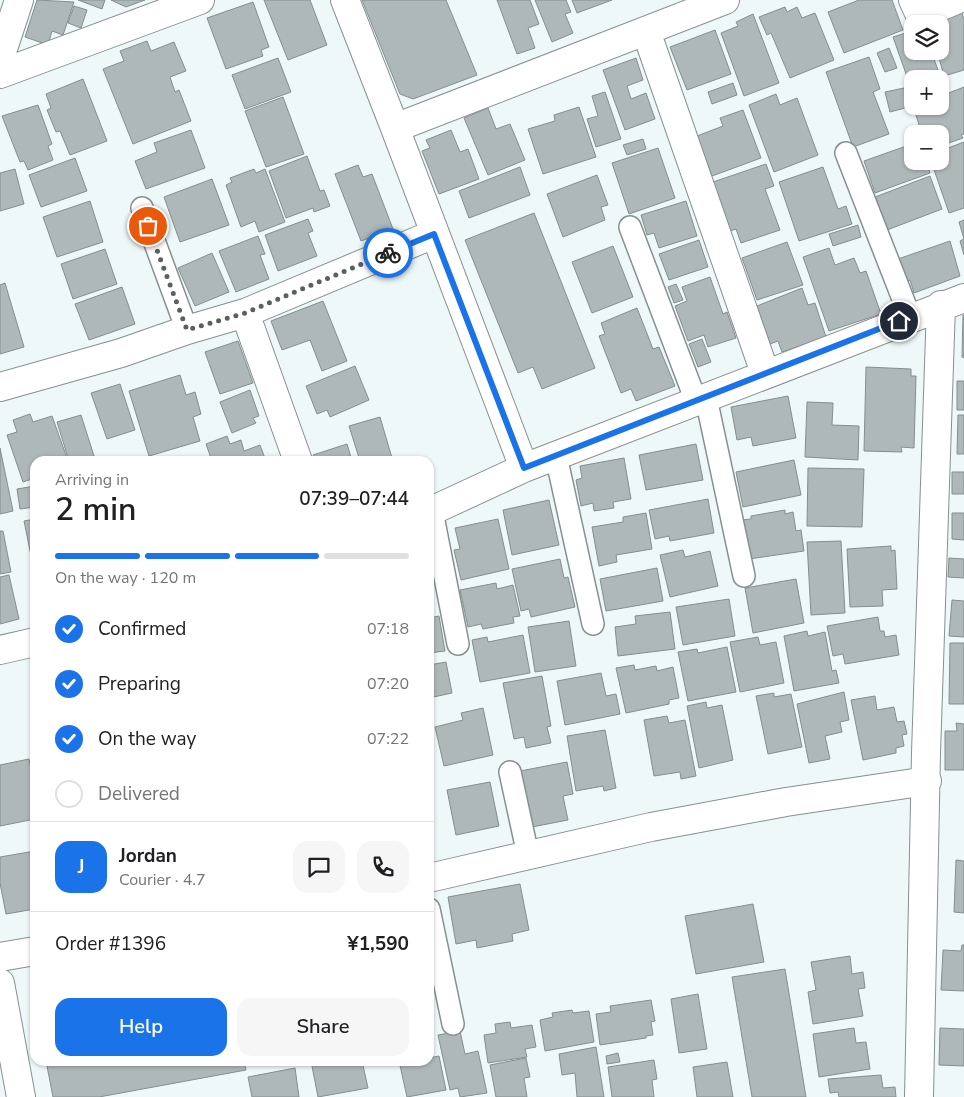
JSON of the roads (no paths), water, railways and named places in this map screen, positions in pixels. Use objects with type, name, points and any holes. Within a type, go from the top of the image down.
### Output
[{"type":"street","points":[[0,58],[19,0]]},
{"type":"street","points":[[0,74],[199,0]]},
{"type":"street","points":[[345,0],[396,128],[434,234],[524,468]]},
{"type":"street","points":[[396,128],[725,0]]},
{"type":"street","points":[[913,0],[920,15],[956,0]]},
{"type":"street","points":[[646,31],[765,373]]},
{"type":"street","points":[[0,387],[120,353],[245,313],[434,234]]},
{"type":"street","points":[[434,509],[524,468],[953,301],[927,781],[919,1097]]},
{"type":"street","points":[[245,313],[296,456]]},
{"type":"street","points":[[0,650],[30,643]]},
{"type":"street","points":[[434,877],[652,827],[786,802],[927,781]]},
{"type":"street","points":[[0,957],[30,952]]},
{"type":"street","points":[[0,983],[20,1097]]},
{"type":"lane","points":[[846,153],[910,317]]},
{"type":"lane","points":[[142,208],[187,330]]},
{"type":"lane","points":[[630,227],[701,399],[744,576]]},
{"type":"lane","points":[[556,456],[592,624]]},
{"type":"lane","points":[[434,530],[458,644]]},
{"type":"lane","points":[[510,772],[528,855]]},
{"type":"lane","points":[[434,933],[453,1024]]}]
